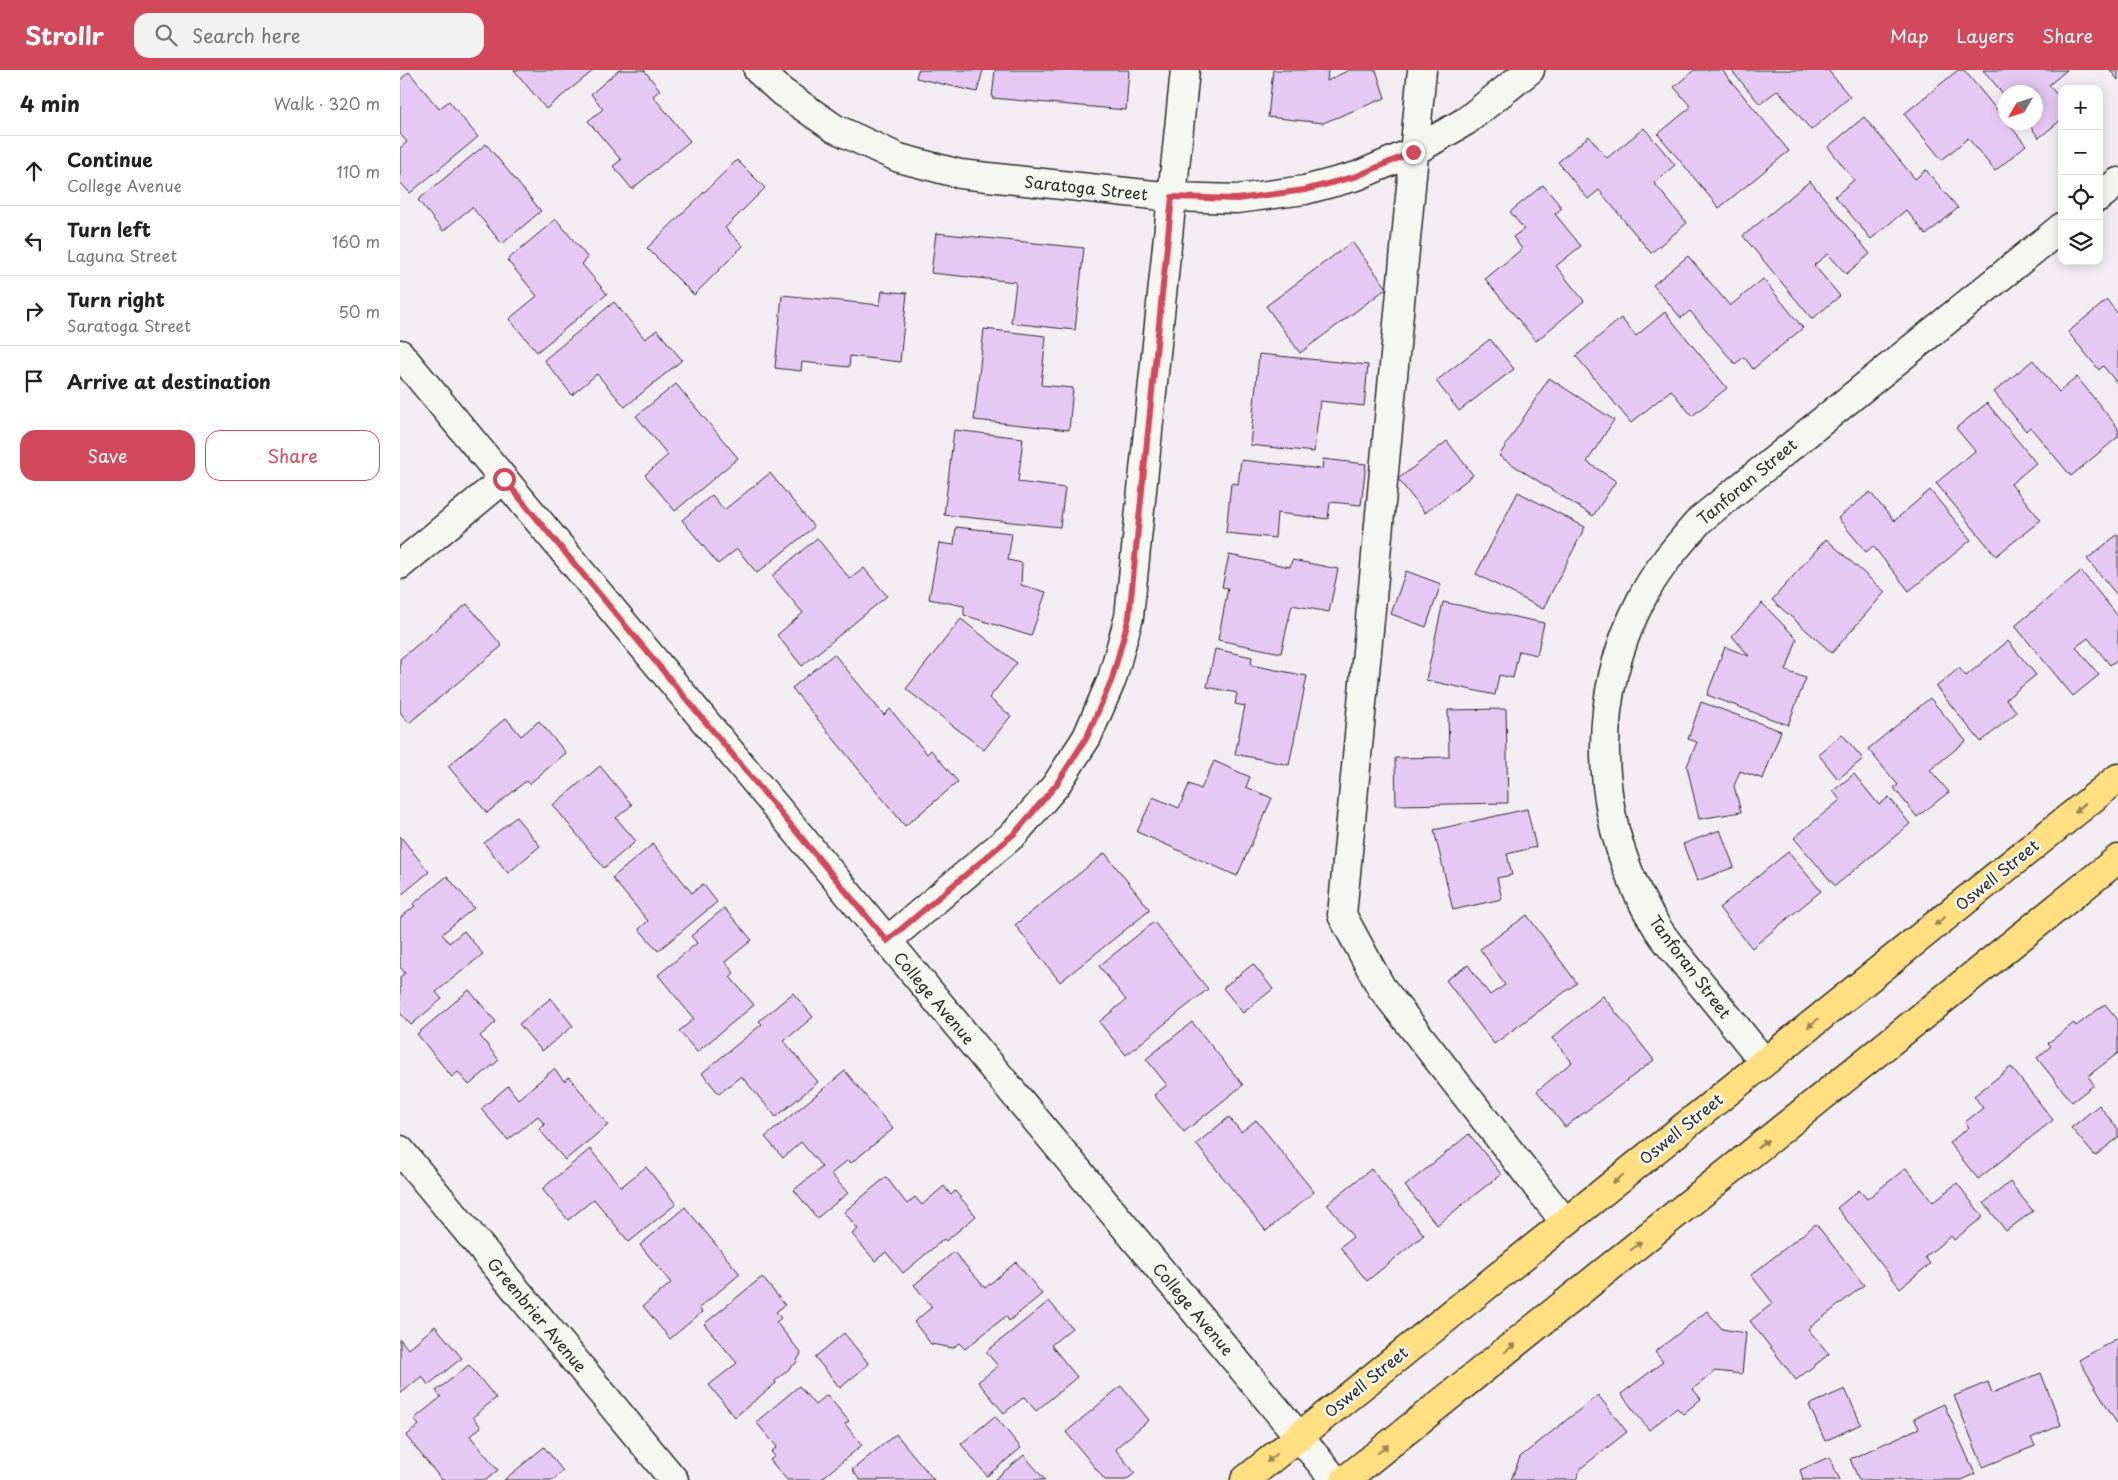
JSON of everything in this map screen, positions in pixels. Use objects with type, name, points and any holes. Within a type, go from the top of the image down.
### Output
[{"type":"main road","name":"Oswell Street","points":[[1245,1480],[2118,778]]},
{"type":"main road","points":[[1345,1480],[2118,860]]},
{"type":"street","name":"Saratoga Street","points":[[758,70],[782,92],[834,128],[899,158],[960,174],[1172,197],[1237,199],[1305,190],[1357,176],[1413,152],[1466,121],[1530,70]]},
{"type":"street","points":[[887,941],[1015,833],[1056,785],[1087,737],[1112,679],[1129,617],[1185,70]]},
{"type":"street","points":[[1422,70],[1342,915],[1381,987],[1565,1222]]},
{"type":"street","points":[[2103,194],[2118,182]]},
{"type":"street","name":"Tanforan Street","points":[[1764,1062],[1658,930],[1631,881],[1613,828],[1604,766],[1606,709],[1618,654],[1640,602],[1666,558],[1700,520],[2058,230]]},
{"type":"street","name":"College Avenue","points":[[400,354],[1335,1480]]},
{"type":"street","points":[[400,565],[504,479]]},
{"type":"street","name":"Greenbrier Avenue","points":[[400,1150],[674,1480]]},
{"type":"building","points":[[514,70],[594,70],[546,109]]},
{"type":"building","points":[[619,70],[644,70],[660,90],[653,96],[690,141],[632,189],[613,166],[621,160],[588,121],[603,109],[591,94]]},
{"type":"building","points":[[918,70],[983,70],[977,92],[916,78]]},
{"type":"building","points":[[995,70],[1129,70],[1126,110],[992,98]]},
{"type":"building","points":[[1273,70],[1328,70],[1327,81],[1349,70],[1376,70],[1385,98],[1323,123],[1268,117]]},
{"type":"building","points":[[1694,70],[1722,70],[1789,151],[1719,208],[1658,134],[1691,107],[1674,87]]},
{"type":"building","points":[[1731,70],[1828,70],[1850,97],[1811,130],[1778,90],[1760,104]]},
{"type":"building","points":[[1958,70],[1964,70],[1998,111],[1998,130],[2014,130],[2026,145],[1995,171],[1968,138],[1942,160],[1904,114]]},
{"type":"building","points":[[1983,70],[2067,70],[2049,85],[2058,96],[2058,122],[2039,138],[2033,130],[2043,130],[2043,85],[1998,85],[1998,88]]},
{"type":"building","points":[[2110,70],[2118,70],[2118,80]]},
{"type":"building","points":[[409,72],[439,109],[449,101],[478,137],[410,193],[400,182],[400,148],[407,142],[400,134],[400,80]]},
{"type":"building","points":[[1864,117],[1915,179],[1926,170],[1958,208],[1926,235],[1906,210],[1871,239],[1835,196],[1854,180],[1828,147]]},
{"type":"building","points":[[1644,128],[1675,165],[1654,183],[1687,223],[1651,253],[1599,190],[1588,199],[1558,162],[1589,136],[1607,158]]},
{"type":"building","points":[[486,144],[541,211],[502,244],[472,207],[443,231],[418,200]]},
{"type":"building","points":[[737,160],[765,188],[725,228],[743,246],[694,295],[647,248]]},
{"type":"building","points":[[1810,181],[1870,254],[1846,274],[1828,254],[1814,265],[1840,296],[1812,319],[1743,236]]},
{"type":"building","points":[[1543,185],[1562,208],[1555,214],[1581,246],[1556,266],[1584,301],[1536,341],[1485,279],[1522,249],[1513,237],[1524,229],[1510,212]]},
{"type":"building","points":[[556,219],[588,258],[582,264],[607,294],[537,352],[509,319],[537,296],[507,260]]},
{"type":"building","points":[[936,233],[1084,248],[1075,330],[1011,323],[1016,282],[931,273]]},
{"type":"building","points":[[1352,242],[1387,288],[1300,353],[1266,306]]},
{"type":"building","points":[[1688,256],[1730,306],[1763,279],[1803,328],[1753,369],[1744,357],[1735,364],[1690,311],[1681,318],[1653,285]]},
{"type":"building","points":[[882,291],[907,293],[900,362],[850,356],[849,367],[802,362],[801,371],[775,368],[782,295],[880,305]]},
{"type":"building","points":[[2107,300],[2118,314],[2118,384],[2103,366],[2099,370],[2068,332]]},
{"type":"building","points":[[614,302],[645,339],[657,330],[682,360],[625,407],[597,374],[572,395],[544,360]]},
{"type":"building","points":[[1665,312],[1727,388],[1692,416],[1671,390],[1631,423],[1576,356],[1621,318],[1636,336]]},
{"type":"building","points":[[984,329],[1046,336],[1041,385],[1073,388],[1069,430],[974,420]]},
{"type":"building","points":[[1490,339],[1514,369],[1459,411],[1436,381]]},
{"type":"building","points":[[1259,354],[1368,365],[1364,406],[1320,401],[1314,452],[1250,445]]},
{"type":"building","points":[[2033,360],[2059,392],[2077,377],[2118,428],[2118,437],[2071,476],[2030,427],[2026,431],[1994,392]]},
{"type":"building","points":[[1549,378],[1614,420],[1587,462],[1616,481],[1593,516],[1499,456]]},
{"type":"building","points":[[676,384],[738,458],[675,511],[645,475],[668,455],[636,416]]},
{"type":"building","points":[[1987,403],[2036,463],[2011,484],[2041,520],[1996,556],[1936,483],[1975,451],[1956,428]]},
{"type":"building","points":[[954,430],[1023,438],[1018,482],[1065,488],[1060,527],[944,515]]},
{"type":"building","points":[[1447,441],[1473,475],[1425,513],[1398,479]]},
{"type":"building","points":[[1323,459],[1366,464],[1361,505],[1330,502],[1328,519],[1277,513],[1275,538],[1226,533],[1231,483],[1238,484],[1241,460],[1322,469]]},
{"type":"building","points":[[770,473],[814,527],[757,573],[737,549],[718,564],[682,520],[712,495],[724,510]]},
{"type":"building","points":[[1930,490],[1971,540],[1909,591],[1873,546],[1866,552],[1838,518],[1870,492],[1894,521]]},
{"type":"building","points":[[1518,492],[1585,527],[1543,609],[1476,574]]},
{"type":"building","points":[[956,527],[1012,533],[1008,560],[1022,563],[1021,585],[1046,592],[1031,636],[964,615],[964,606],[929,599],[939,543],[954,545]]},
{"type":"building","points":[[2118,534],[2118,596],[2087,559]]},
{"type":"building","points":[[817,538],[850,579],[864,568],[887,596],[802,666],[777,635],[803,613],[772,576]]},
{"type":"building","points":[[1826,539],[1885,592],[1832,653],[1772,600]]},
{"type":"building","points":[[1229,555],[1290,567],[1292,560],[1338,569],[1329,612],[1292,605],[1281,653],[1218,640],[1228,588],[1222,587]]},
{"type":"building","points":[[1406,571],[1441,584],[1426,627],[1391,614]]},
{"type":"building","points":[[2081,571],[2118,616],[2118,659],[2110,665],[2088,638],[2076,647],[2099,675],[2073,696],[2015,626]]},
{"type":"building","points":[[1443,602],[1544,623],[1537,655],[1519,651],[1513,678],[1499,675],[1495,695],[1426,680]]},
{"type":"building","points":[[1762,603],[1797,639],[1786,671],[1806,678],[1788,725],[1707,695],[1725,647],[1749,656],[1732,636]]},
{"type":"building","points":[[467,604],[502,646],[409,723],[400,712],[400,659]]},
{"type":"building","points":[[961,619],[1017,663],[989,698],[1011,716],[984,750],[906,689]]},
{"type":"building","points":[[2008,641],[2036,675],[2006,699],[2017,712],[1981,742],[1936,687],[1959,668],[1966,676]]},
{"type":"building","points":[[1215,649],[1252,657],[1251,665],[1307,676],[1289,765],[1235,754],[1245,706],[1235,704],[1237,693],[1207,687]]},
{"type":"building","points":[[834,654],[884,715],[890,709],[927,754],[931,750],[958,782],[905,826],[792,688]]},
{"type":"building","points":[[1930,698],[1966,741],[1930,770],[1949,792],[1917,817],[1894,788],[1898,785],[1868,749]]},
{"type":"building","points":[[1701,702],[1781,731],[1763,779],[1740,771],[1734,786],[1741,812],[1699,819],[1687,766],[1697,742],[1688,739]]},
{"type":"building","points":[[1506,709],[1508,803],[1396,805],[1395,758],[1449,757],[1448,710]]},
{"type":"building","points":[[506,718],[521,736],[539,721],[566,753],[529,784],[526,781],[487,813],[448,766]]},
{"type":"building","points":[[1842,734],[1863,759],[1838,779],[1818,754]]},
{"type":"building","points":[[1214,761],[1250,777],[1246,787],[1272,798],[1237,876],[1137,832],[1153,797],[1179,808],[1189,784],[1201,789]]},
{"type":"building","points":[[600,766],[632,805],[616,818],[636,841],[604,868],[553,805]]},
{"type":"building","points":[[1854,774],[1879,805],[1889,797],[1910,824],[1835,886],[1794,838],[1840,800],[1833,791]]},
{"type":"building","points":[[1527,809],[1536,847],[1507,854],[1512,875],[1497,878],[1502,899],[1453,910],[1434,830]]},
{"type":"building","points":[[516,817],[540,846],[508,873],[484,843]]},
{"type":"building","points":[[1720,830],[1734,867],[1697,881],[1683,844]]},
{"type":"building","points":[[400,836],[429,872],[400,896]]},
{"type":"building","points":[[653,844],[692,893],[703,884],[717,902],[658,951],[639,929],[648,921],[612,878]]},
{"type":"building","points":[[1788,852],[1821,891],[1752,948],[1719,908]]},
{"type":"building","points":[[1105,853],[1150,910],[1060,982],[1015,925]]},
{"type":"building","points":[[447,876],[474,908],[442,934],[449,943],[464,931],[483,954],[436,992],[442,999],[411,1025],[400,1013],[400,977],[405,973],[400,967],[400,918],[415,906],[413,904]]},
{"type":"building","points":[[724,908],[752,940],[725,962],[734,973],[730,977],[754,1005],[697,1052],[679,1031],[694,1019],[658,975],[697,943],[691,936]]},
{"type":"building","points":[[1527,915],[1577,983],[1494,1044],[1446,980],[1468,965],[1490,995],[1505,985],[1480,949]]},
{"type":"building","points":[[1154,922],[1208,989],[1126,1055],[1099,1022],[1126,1000],[1099,966]]},
{"type":"building","points":[[1253,964],[1273,989],[1243,1013],[1223,988]]},
{"type":"building","points":[[469,990],[496,1022],[480,1036],[499,1060],[469,1085],[458,1072],[452,1077],[417,1034]]},
{"type":"building","points":[[793,993],[813,1017],[784,1041],[818,1082],[776,1117],[741,1076],[719,1094],[702,1073],[762,1024],[759,1021]]},
{"type":"building","points":[[1603,996],[1654,1060],[1565,1127],[1537,1091],[1572,1062],[1552,1038]]},
{"type":"building","points":[[551,998],[573,1026],[542,1051],[519,1024]]},
{"type":"building","points":[[2105,1004],[2118,1020],[2118,1053],[2088,1076],[2094,1085],[2072,1102],[2037,1058],[2051,1046],[2048,1043],[2074,1023],[2076,1026]]},
{"type":"building","points":[[1192,1022],[1243,1085],[1184,1132],[1154,1095],[1167,1085],[1146,1059]]},
{"type":"building","points":[[2011,1067],[2053,1120],[1978,1179],[1949,1143],[1969,1127],[1965,1122],[1983,1108],[1974,1096]]},
{"type":"building","points":[[554,1069],[564,1081],[569,1077],[608,1125],[565,1160],[539,1129],[545,1125],[538,1116],[508,1140],[481,1109],[508,1086],[518,1099]]},
{"type":"building","points":[[845,1071],[893,1129],[851,1163],[848,1160],[831,1174],[848,1193],[817,1218],[794,1190],[822,1167],[801,1142],[783,1158],[765,1137]]},
{"type":"building","points":[[2099,1105],[2118,1129],[2118,1138],[2095,1156],[2071,1128]]},
{"type":"building","points":[[1229,1117],[1241,1132],[1256,1120],[1314,1192],[1266,1231],[1196,1144]]},
{"type":"building","points":[[1469,1134],[1501,1174],[1437,1225],[1405,1186]]},
{"type":"building","points":[[590,1149],[621,1187],[646,1167],[676,1204],[629,1242],[594,1199],[568,1220],[542,1189]]},
{"type":"building","points":[[1906,1168],[1933,1202],[1957,1183],[1983,1217],[1954,1240],[1951,1236],[1925,1257],[1930,1264],[1900,1288],[1837,1208],[1859,1190],[1867,1199]]},
{"type":"building","points":[[1371,1169],[1424,1235],[1367,1281],[1340,1247],[1353,1237],[1327,1204]]},
{"type":"building","points":[[886,1177],[907,1204],[915,1197],[922,1205],[944,1186],[951,1195],[955,1191],[976,1216],[946,1241],[944,1239],[903,1273],[886,1252],[875,1261],[852,1234],[858,1229],[844,1212]]},
{"type":"building","points":[[2010,1182],[2033,1211],[2006,1231],[1984,1203]]},
{"type":"building","points":[[685,1207],[740,1274],[699,1308],[702,1312],[670,1339],[643,1306],[671,1283],[640,1245]]},
{"type":"building","points":[[1816,1224],[1864,1285],[1808,1329],[1829,1354],[1796,1380],[1750,1321],[1773,1303],[1751,1275]]},
{"type":"building","points":[[954,1252],[985,1288],[1016,1262],[1042,1294],[1009,1321],[1006,1316],[965,1349],[959,1343],[953,1348],[931,1344],[914,1322],[932,1307],[914,1285]]},
{"type":"building","points":[[762,1277],[785,1305],[776,1312],[781,1318],[776,1322],[801,1353],[796,1363],[775,1381],[776,1383],[735,1417],[709,1385],[737,1363],[704,1324]]},
{"type":"building","points":[[1049,1301],[1072,1328],[1051,1345],[1077,1377],[1036,1411],[1024,1397],[1004,1413],[978,1382],[998,1366],[986,1352]]},
{"type":"building","points":[[1707,1311],[1722,1329],[1746,1333],[1742,1374],[1715,1371],[1693,1389],[1701,1399],[1683,1414],[1677,1408],[1649,1430],[1621,1394],[1663,1362],[1655,1352]]},
{"type":"building","points":[[435,1326],[462,1358],[428,1385],[422,1376],[400,1394],[400,1339],[408,1349]]},
{"type":"building","points":[[844,1333],[869,1364],[840,1388],[815,1357]]},
{"type":"building","points":[[2118,1338],[2118,1425],[2079,1360]]},
{"type":"building","points":[[469,1365],[496,1398],[473,1417],[481,1427],[470,1436],[498,1470],[486,1480],[442,1480],[406,1436],[419,1425],[414,1419],[441,1397],[436,1391]]},
{"type":"building","points":[[2041,1373],[2061,1425],[2031,1438],[2035,1446],[1983,1467],[1954,1396],[1988,1382],[1992,1393]]},
{"type":"building","points":[[799,1386],[815,1405],[827,1395],[849,1421],[845,1424],[862,1445],[820,1480],[787,1480],[770,1460],[775,1456],[771,1452],[777,1447],[756,1422]]},
{"type":"building","points":[[1121,1386],[1149,1420],[1115,1449],[1135,1473],[1126,1480],[1105,1480],[1066,1432]]},
{"type":"building","points":[[1845,1389],[1861,1424],[1825,1441],[1809,1405]]},
{"type":"building","points":[[1598,1395],[1627,1432],[1581,1468],[1576,1480],[1511,1480],[1520,1457]]},
{"type":"building","points":[[1944,1404],[1975,1474],[1962,1480],[1859,1480],[1850,1459],[1919,1428],[1914,1418]]},
{"type":"building","points":[[995,1416],[1021,1448],[987,1476],[961,1444]]},
{"type":"building","points":[[896,1434],[934,1480],[860,1480],[852,1470]]},
{"type":"building","points":[[544,1447],[563,1471],[553,1480],[504,1480]]},
{"type":"building","points":[[1024,1455],[1045,1480],[995,1480],[995,1479]]},
{"type":"building","points":[[1829,1457],[1840,1480],[1802,1480],[1800,1470]]},
{"type":"route","points":[[504,479],[887,941],[1015,833],[1056,785],[1087,737],[1112,679],[1129,617],[1172,197],[1237,199],[1305,190],[1357,176],[1413,152]]}]
